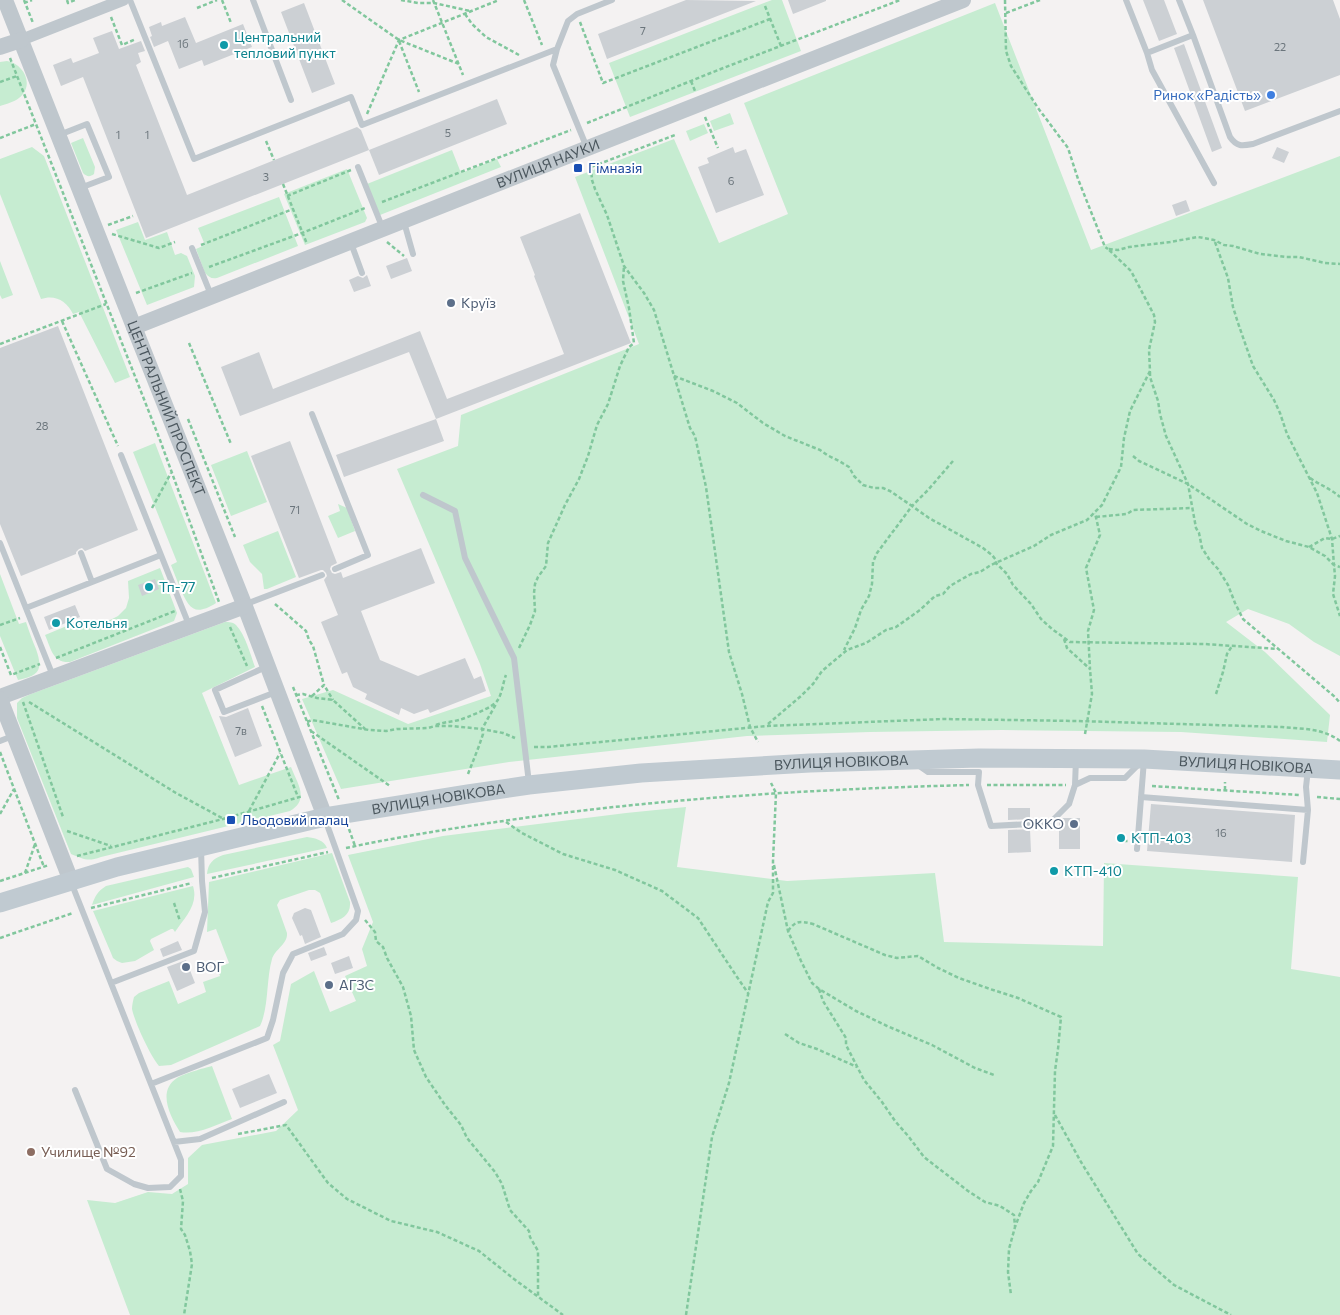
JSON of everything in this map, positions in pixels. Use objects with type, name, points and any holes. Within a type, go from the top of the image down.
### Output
[{"type":"main road","name":"ВУЛИЦЯ НОВІКОВА","points":[[325,817],[529,785],[641,773],[810,763],[911,759],[979,765],[1076,758],[1144,759],[1335,768]]},
{"type":"main road","points":[[0,903],[117,867],[325,817]]},
{"type":"street","name":"ЦЕНТРАЛЬНИЙ ПРОСПЕКТ","points":[[5,0],[245,605],[325,817]]},
{"type":"street","points":[[2,47],[123,0]]},
{"type":"street","name":"ВУЛИЦЯ НАУКИ","points":[[134,327],[379,230],[587,154],[963,0]]},
{"type":"street","points":[[71,881],[7,739],[0,698],[245,605]]},
{"type":"lane","points":[[130,0],[194,159],[351,97],[362,125],[557,49]]},
{"type":"lane","points":[[253,0],[291,100]]},
{"type":"lane","points":[[587,154],[553,65],[568,21],[576,14],[612,0]]},
{"type":"lane","points":[[1126,0],[1152,70],[1214,183]]},
{"type":"lane","points":[[1179,0],[1230,137],[1234,143],[1243,146],[1253,144],[1340,111]]},
{"type":"lane","points":[[1147,53],[1192,35]]},
{"type":"lane","points":[[58,135],[87,124],[109,177],[79,189]]},
{"type":"lane","points":[[358,167],[373,205],[379,230]]},
{"type":"lane","points":[[403,221],[413,253]]},
{"type":"lane","points":[[350,242],[362,273]]},
{"type":"lane","points":[[192,248],[212,296]]},
{"type":"lane","points":[[312,414],[368,555],[335,569]]},
{"type":"lane","points":[[121,454],[190,626]]},
{"type":"lane","points":[[423,494],[455,511],[465,558],[514,658],[529,785]]},
{"type":"lane","points":[[0,544],[53,677]]},
{"type":"lane","points":[[81,553],[92,582]]},
{"type":"lane","points":[[27,611],[92,582],[161,555]]},
{"type":"lane","points":[[245,605],[322,574]]},
{"type":"lane","points":[[268,666],[215,690],[224,712],[277,691]]},
{"type":"lane","points":[[979,765],[978,785],[991,826],[1050,823],[1069,804],[1075,785],[1076,758]]},
{"type":"lane","points":[[1075,785],[1090,778],[1125,778],[1144,759]]},
{"type":"lane","points":[[1138,849],[1144,759]]},
{"type":"lane","points":[[1303,862],[1308,810],[1306,786],[1308,768]]},
{"type":"lane","points":[[1141,797],[1308,810]]},
{"type":"lane","points":[[151,1084],[267,1038],[284,973],[293,954],[344,934],[356,920],[358,911],[325,817]]},
{"type":"lane","points":[[111,983],[194,951],[205,912],[201,847]]},
{"type":"lane","points":[[71,881],[181,1160],[181,1176],[170,1187],[148,1188],[134,1184],[107,1169],[75,1090]]},
{"type":"lane","points":[[174,1142],[200,1139],[284,1102]]},
{"type":"path","points":[[67,0],[68,2],[75,0]]},
{"type":"path","points":[[197,8],[218,0]]},
{"type":"path","points":[[222,0],[231,23]]},
{"type":"path","points":[[342,0],[399,40],[459,64]]},
{"type":"path","points":[[401,0],[434,1],[472,11]]},
{"type":"path","points":[[362,125],[399,40],[500,0]]},
{"type":"path","points":[[524,0],[545,53]]},
{"type":"path","points":[[135,293],[302,233],[900,0]]},
{"type":"path","points":[[1006,0],[1006,52],[1011,66],[1038,108],[1068,148],[1105,247],[1130,271],[1154,315],[1155,322],[1149,350],[1150,377],[1166,436],[1188,484],[1196,528],[1202,548],[1228,584],[1243,619],[1336,697],[1340,703]]},
{"type":"path","points":[[1006,13],[1040,0]]},
{"type":"path","points":[[434,1],[466,84]]},
{"type":"path","points":[[107,6],[122,45],[144,36]]},
{"type":"path","points":[[765,6],[781,46]]},
{"type":"path","points":[[465,14],[472,24],[486,36],[527,60]]},
{"type":"path","points":[[576,14],[603,82],[770,19]]},
{"type":"path","points":[[399,40],[422,101]]},
{"type":"path","points":[[2,47],[36,124],[224,613],[250,674]]},
{"type":"path","points":[[0,138],[36,124]]},
{"type":"path","points":[[262,131],[274,160]]},
{"type":"path","points":[[591,167],[675,135]]},
{"type":"path","points":[[587,154],[592,180],[607,215],[624,266],[654,310],[690,428],[695,436],[714,539],[729,652],[750,727],[758,742]]},
{"type":"path","points":[[287,196],[358,167]]},
{"type":"path","points":[[283,184],[312,257]]},
{"type":"path","points":[[192,248],[293,209]]},
{"type":"path","points":[[108,225],[133,216]]},
{"type":"path","points":[[379,230],[404,256],[413,253]]},
{"type":"path","points":[[114,242],[111,233],[159,248],[175,242]]},
{"type":"path","points":[[1108,249],[1118,250],[1198,237],[1260,254],[1299,258],[1325,264],[1340,264]]},
{"type":"path","points":[[1214,240],[1228,278],[1233,307],[1253,366],[1274,400],[1288,434],[1317,493],[1332,539],[1335,576],[1333,594],[1340,617]]},
{"type":"path","points":[[468,774],[483,734],[482,729],[497,703],[506,675],[527,633],[535,611],[535,584],[538,576],[546,566],[548,543],[562,509],[579,479],[597,425],[608,404],[620,366],[629,347],[634,343],[623,281],[624,266]]},
{"type":"path","points":[[0,344],[78,315]]},
{"type":"path","points":[[62,321],[121,454]]},
{"type":"path","points":[[189,343],[232,444]]},
{"type":"path","points":[[766,726],[801,696],[822,671],[851,647],[866,643],[886,630],[896,628],[935,596],[943,594],[950,586],[967,576],[980,572],[1034,546],[1051,535],[1087,520],[1102,505],[1121,468],[1124,438],[1130,411],[1150,371]]},
{"type":"path","points":[[674,376],[713,391],[737,403],[762,423],[839,461],[849,468],[863,485],[890,491],[929,518],[983,548],[992,555],[996,563],[1008,574],[1013,585],[1041,618],[1070,642],[1204,644],[1279,649]]},
{"type":"path","points":[[1133,456],[1139,461],[1188,484],[1247,524],[1286,542],[1309,547],[1325,556],[1334,565],[1340,567]]},
{"type":"path","points":[[844,652],[869,596],[872,584],[873,562],[877,553],[912,506],[953,461]]},
{"type":"path","points":[[146,518],[171,472]]},
{"type":"path","points":[[1308,477],[1340,497]]},
{"type":"path","points":[[1096,517],[1127,514],[1133,510],[1192,508]]},
{"type":"path","points":[[1085,734],[1092,694],[1088,642],[1089,624],[1094,610],[1086,568],[1100,535],[1095,512]]},
{"type":"path","points":[[1309,547],[1325,538],[1332,539],[1340,536]]},
{"type":"path","points":[[266,596],[306,631],[313,646],[324,685],[333,700],[365,729]]},
{"type":"path","points":[[0,647],[11,675],[183,608]]},
{"type":"path","points":[[0,625],[27,611]]},
{"type":"path","points":[[1063,638],[1067,648],[1090,669]]},
{"type":"path","points":[[1216,694],[1227,654],[1232,646]]},
{"type":"path","points":[[312,696],[324,685]]},
{"type":"path","points":[[296,695],[303,694],[333,700]]},
{"type":"path","points":[[65,822],[22,698],[176,793],[223,819]]},
{"type":"path","points":[[259,698],[298,797]]},
{"type":"path","points":[[307,722],[312,720],[386,731],[428,728],[473,715],[497,703]]},
{"type":"path","points":[[435,726],[482,729],[503,733],[535,747],[750,727],[943,719],[1282,727],[1315,730],[1340,741]]},
{"type":"path","points":[[311,731],[390,786]]},
{"type":"path","points":[[0,752],[44,867]]},
{"type":"path","points":[[249,811],[280,754]]},
{"type":"path","points":[[1225,782],[1225,790]]},
{"type":"path","points":[[686,1315],[712,1137],[729,1083],[768,902],[773,893],[776,794],[771,783]]},
{"type":"path","points":[[345,848],[455,827],[598,808],[734,796],[890,787],[1075,785]]},
{"type":"path","points":[[1142,786],[1340,799]]},
{"type":"path","points":[[0,814],[14,788]]},
{"type":"path","points":[[0,881],[63,860],[223,819],[315,792]]},
{"type":"path","points":[[505,821],[522,833],[563,854],[615,870],[662,891],[698,918],[748,993]]},
{"type":"path","points":[[61,829],[112,847]]},
{"type":"path","points":[[68,831],[71,840]]},
{"type":"path","points":[[352,838],[355,846]]},
{"type":"path","points":[[25,873],[35,844]]},
{"type":"path","points":[[0,938],[83,910],[336,850]]},
{"type":"path","points":[[773,861],[788,931],[800,962],[812,983],[856,1011],[975,1068],[994,1075]]},
{"type":"path","points":[[174,903],[180,921]]},
{"type":"path","points":[[358,911],[374,932],[376,941],[382,946],[402,987],[411,1016],[414,1050],[426,1076],[461,1125],[467,1138],[495,1172],[502,1184],[510,1210],[528,1231],[538,1251],[538,1296]]},
{"type":"path","points":[[788,931],[793,924],[802,921],[886,955],[897,958],[918,956],[959,978],[1018,998],[1061,1017],[1055,1070],[1053,1146],[1038,1182],[1024,1203],[1015,1227],[1009,1249],[1008,1272],[1011,1295]]},
{"type":"path","points":[[819,989],[823,1001],[846,1038],[846,1045],[864,1080],[895,1122],[924,1157],[985,1202],[1000,1206],[1014,1215],[1015,1227]]},
{"type":"path","points":[[785,1034],[799,1044],[817,1049],[858,1068]]},
{"type":"path","points":[[1054,1114],[1080,1162],[1138,1254],[1174,1285],[1231,1315]]},
{"type":"path","points":[[231,1135],[286,1125],[328,1183],[347,1199],[391,1221],[437,1232],[479,1251],[564,1315]]},
{"type":"path","points":[[177,1180],[184,1201],[181,1229],[185,1235],[192,1264],[184,1315]]},
{"type":"green space","points":[[772,0],[782,0],[801,51],[630,117],[609,63]]},
{"type":"green space","points":[[995,3],[1091,250],[1340,156],[1340,656],[1314,642],[1289,624],[1248,609],[1226,622],[1265,652],[1330,715],[1327,742],[1181,732],[1002,730],[747,736],[509,762],[341,789],[302,699],[333,690],[408,724],[491,696],[480,664],[397,469],[458,446],[461,415],[639,344],[575,177],[674,139],[719,243],[788,214],[744,103]]},
{"type":"green space","points":[[7,61],[18,66],[27,81],[24,93],[19,98],[0,106],[0,62]]},
{"type":"green space","points":[[730,113],[734,124],[714,131],[710,121]]},
{"type":"green space","points":[[704,124],[708,133],[690,141],[686,131]]},
{"type":"green space","points":[[83,138],[95,167],[94,174],[90,176],[83,173],[71,143]]},
{"type":"green space","points":[[32,147],[44,156],[130,377],[115,383],[79,312],[73,314],[64,302],[56,298],[41,299],[0,194],[0,159]]},
{"type":"green space","points":[[452,150],[461,173],[497,159],[501,167],[380,215],[367,184]]},
{"type":"green space","points":[[347,169],[367,218],[365,222],[305,245],[284,194]]},
{"type":"green space","points":[[279,197],[298,246],[217,278],[208,276],[205,273],[196,249],[205,245],[198,228]]},
{"type":"green space","points":[[138,222],[145,240],[167,232],[175,255],[181,253],[187,256],[195,276],[194,287],[147,305],[116,230]]},
{"type":"green space","points":[[0,261],[13,295],[2,299],[0,295]]},
{"type":"green space","points":[[155,443],[216,603],[209,607],[197,610],[186,601],[171,565],[177,562],[133,452]]},
{"type":"green space","points":[[247,451],[267,502],[231,516],[211,465]]},
{"type":"green space","points":[[338,504],[347,508],[355,531],[338,538],[328,516],[340,511]]},
{"type":"green space","points":[[278,531],[296,577],[264,589],[262,574],[250,562],[243,545]]},
{"type":"green space","points":[[160,568],[177,613],[174,621],[70,662],[59,660],[53,654],[45,635],[74,623],[95,624],[118,616],[126,608],[129,598],[128,581]]},
{"type":"green space","points":[[0,574],[19,624],[26,622],[39,662],[38,670],[35,674],[18,680],[0,636]]},
{"type":"green space","points":[[225,622],[234,623],[239,629],[255,667],[202,693],[239,785],[291,767],[299,785],[301,796],[296,806],[290,811],[96,859],[86,859],[71,854],[17,718],[17,703],[22,698],[31,694]]},
{"type":"green space","points":[[686,807],[677,867],[787,881],[935,873],[944,942],[1103,946],[1104,863],[1298,877],[1291,969],[1340,977],[1340,1315],[130,1315],[87,1200],[115,1203],[148,1192],[172,1194],[188,1184],[188,1158],[202,1145],[276,1131],[298,1110],[273,1045],[280,1041],[291,984],[314,971],[330,1012],[356,1001],[345,976],[367,966],[362,949],[373,922],[348,855],[443,836]]},
{"type":"green space","points":[[307,837],[321,841],[327,848],[207,874],[212,862],[223,855]]},
{"type":"green space","points":[[332,853],[350,902],[349,910],[342,918],[331,923],[320,893],[315,890],[309,890],[280,900],[277,905],[287,937],[272,959],[265,1010],[260,1026],[171,1065],[159,1066],[147,1047],[136,1022],[132,1004],[134,997],[139,993],[169,981],[178,1004],[206,992],[203,982],[220,976],[217,968],[229,963],[216,929],[207,932],[209,882]]},
{"type":"green space","points":[[188,867],[191,869],[194,877],[92,905],[97,894],[106,886]]},
{"type":"green space","points":[[193,886],[194,899],[192,905],[175,932],[171,929],[151,939],[154,950],[135,961],[122,963],[113,958],[93,911]]},
{"type":"green space","points":[[212,1066],[232,1119],[200,1131],[180,1132],[172,1119],[167,1104],[168,1090],[171,1083],[180,1076]]},
{"type":"building","points":[[686,0],[756,1],[607,59],[598,34]]},
{"type":"building","points":[[788,0],[826,0],[826,1],[793,14]]},
{"type":"building","points":[[1143,0],[1164,0],[1177,34],[1159,41]]},
{"type":"building","points":[[1203,0],[1333,0],[1340,19],[1340,75],[1245,111]]},
{"type":"building","points":[[304,3],[335,84],[312,93],[281,12]]},
{"type":"building","points":[[185,17],[196,43],[243,24],[252,47],[204,66],[202,60],[179,69],[168,41],[154,47],[149,27],[161,22],[162,26]]},
{"type":"building","points":[[112,31],[119,49],[141,41],[145,51],[138,53],[141,62],[136,65],[187,195],[357,127],[361,130],[369,150],[146,238],[83,77],[61,86],[53,65],[71,58],[73,63],[99,53],[93,38]]},
{"type":"building","points":[[1184,44],[1222,148],[1212,152],[1174,48]]},
{"type":"building","points":[[497,99],[507,124],[379,175],[369,150]]},
{"type":"building","points":[[733,147],[735,153],[746,149],[764,195],[716,213],[698,167],[709,163],[707,158]]},
{"type":"building","points":[[1277,147],[1289,152],[1284,163],[1272,158]]},
{"type":"building","points":[[1186,200],[1190,211],[1176,216],[1172,205]]},
{"type":"building","points":[[580,213],[631,343],[436,419],[409,352],[240,416],[221,367],[259,352],[273,389],[420,331],[447,399],[564,354],[520,237]]},
{"type":"building","points":[[407,258],[412,271],[391,279],[386,266]]},
{"type":"building","points":[[367,275],[371,286],[354,292],[349,280],[358,276],[363,278]]},
{"type":"building","points":[[58,326],[138,530],[85,551],[82,548],[79,549],[76,554],[21,576],[0,524],[0,348]]},
{"type":"building","points":[[436,419],[444,441],[344,477],[336,455]]},
{"type":"building","points":[[290,441],[337,563],[331,566],[332,573],[341,572],[343,578],[421,548],[435,583],[361,611],[380,660],[418,676],[465,658],[474,679],[481,676],[486,691],[430,713],[428,709],[414,714],[401,708],[399,715],[365,699],[367,694],[353,687],[347,672],[342,674],[321,622],[338,615],[324,580],[327,576],[326,573],[321,570],[299,578],[251,456]]},
{"type":"building","name":"Тп-77","points":[[155,579],[159,589],[142,596],[138,585]]},
{"type":"building","name":"Котельня","points":[[75,605],[80,617],[49,630],[44,617]]},
{"type":"building","points":[[248,708],[262,746],[235,757],[219,716],[226,717]]},
{"type":"building","points":[[1151,804],[1295,815],[1292,862],[1147,851]]},
{"type":"building","points":[[1008,808],[1030,808],[1030,819],[1008,820]]},
{"type":"building","points":[[1062,818],[1080,818],[1080,849],[1059,849],[1059,821]]},
{"type":"building","points":[[1030,829],[1031,852],[1008,853],[1008,830]]},
{"type":"building","points":[[305,908],[311,910],[321,937],[305,944],[292,918],[294,913]]},
{"type":"building","points":[[178,941],[182,950],[163,957],[160,949]]},
{"type":"building","points":[[324,947],[327,955],[311,961],[308,953]]},
{"type":"building","points":[[349,956],[353,968],[335,974],[331,963]]},
{"type":"building","points":[[186,960],[195,983],[177,991],[167,967]]},
{"type":"building","points":[[269,1074],[277,1093],[240,1108],[232,1089]]},
{"type":"place","name":"Центральний тепловий пункт","points":[[224,45]]},
{"type":"place","name":"Ринок «Радість»","points":[[1271,95]]},
{"type":"place","name":"Гімназія","points":[[578,168]]},
{"type":"place","name":"Круїз","points":[[451,303]]},
{"type":"place","name":"Тп-77","points":[[149,587]]},
{"type":"place","name":"Котельня","points":[[56,623]]},
{"type":"place","name":"Льодовий палац","points":[[231,820]]},
{"type":"place","name":"ОККО","points":[[1074,824]]},
{"type":"place","name":"КТП-403","points":[[1121,838]]},
{"type":"place","name":"КТП-410","points":[[1054,871]]},
{"type":"place","name":"ВОГ","points":[[186,967]]},
{"type":"place","name":"АГЗС","points":[[329,985]]},
{"type":"place","name":"Училище №92","points":[[31,1152]]}]
